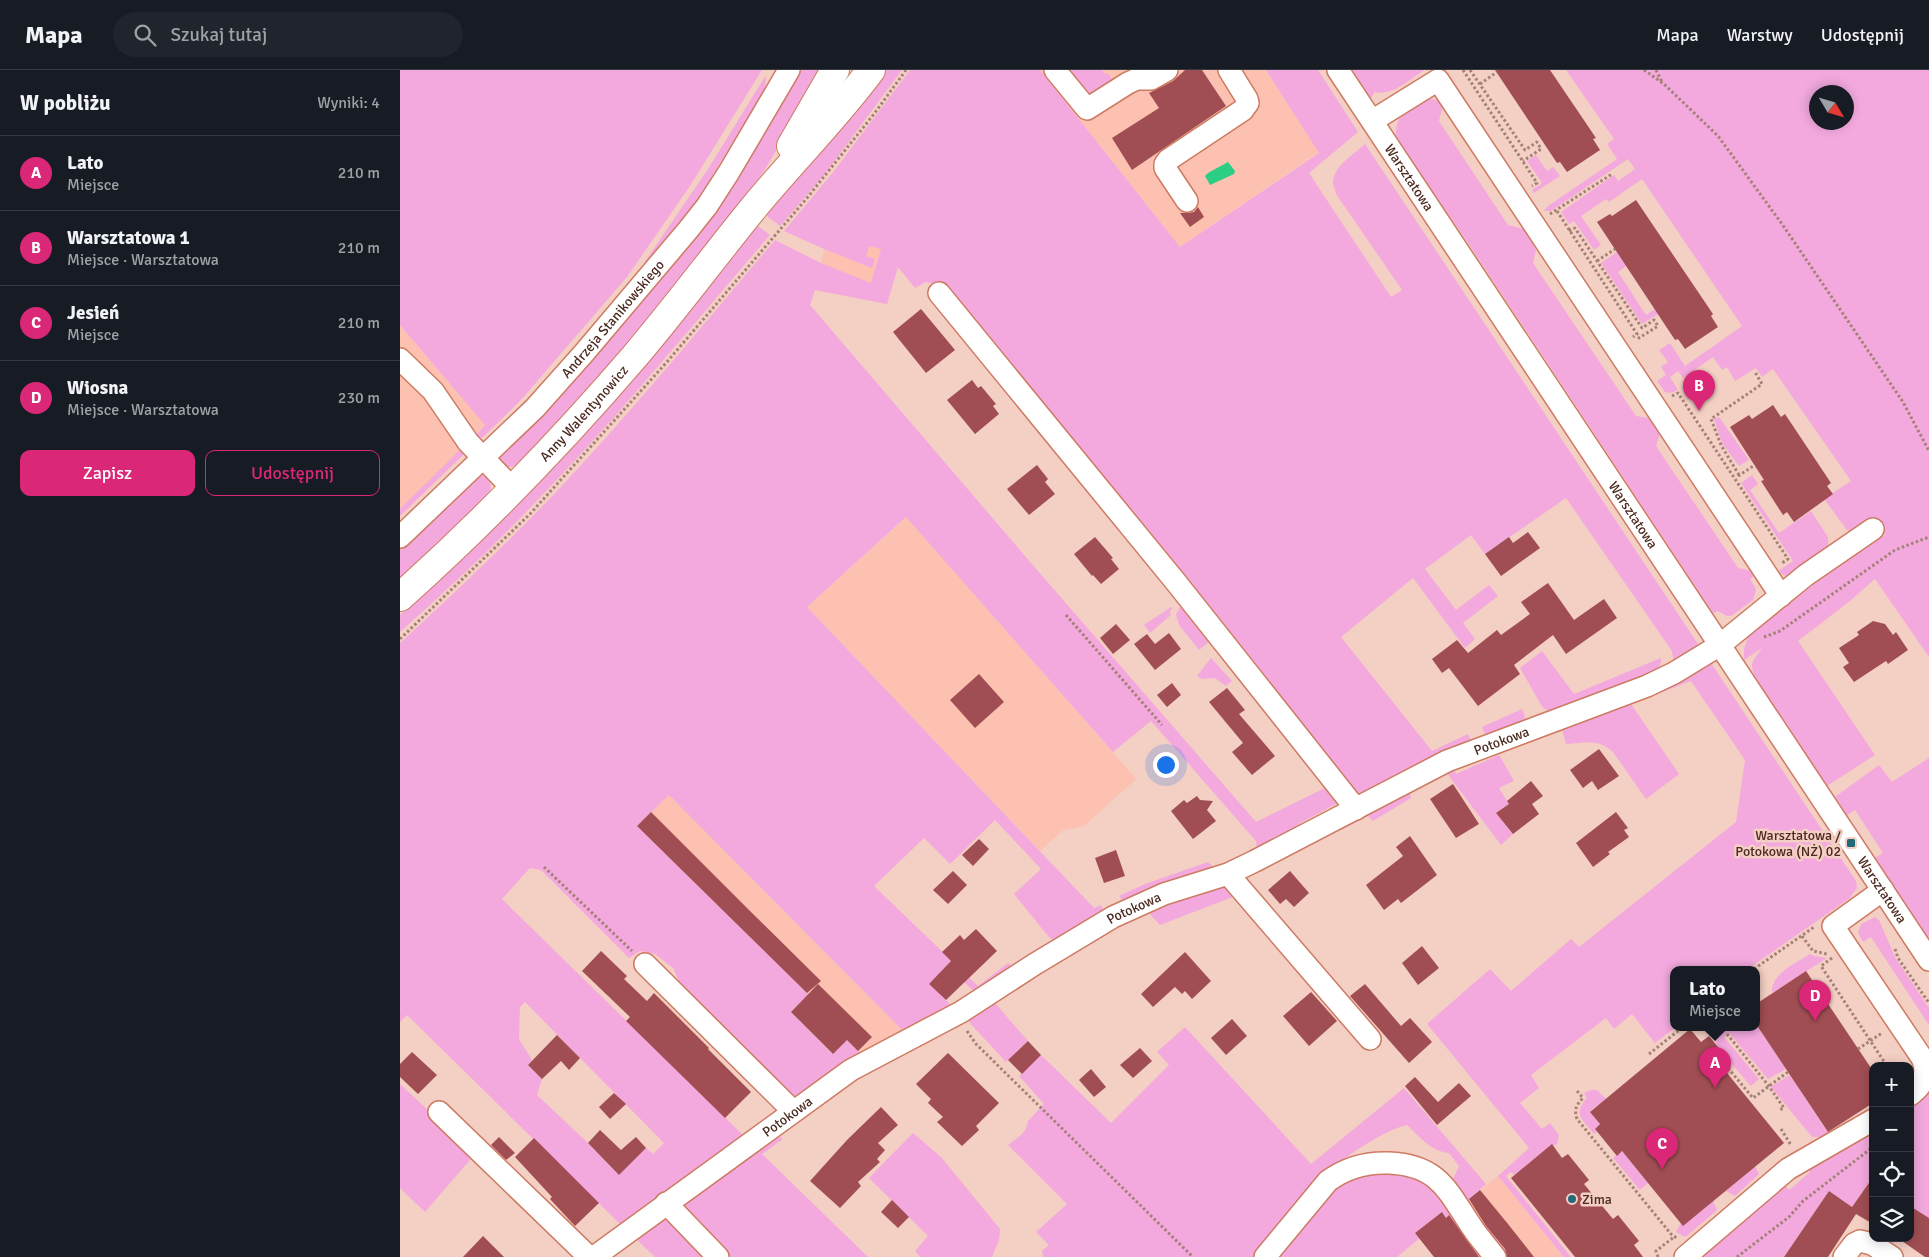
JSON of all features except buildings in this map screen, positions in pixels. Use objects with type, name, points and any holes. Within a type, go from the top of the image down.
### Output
[{"type":"main road","name":"Anny Walentynowicz","points":[[750,213],[835,70]]},
{"type":"main road","name":"Anny Walentynowicz","points":[[400,597],[513,489],[567,432],[634,357],[750,213],[844,105],[871,70]]},
{"type":"street","name":"Andrzeja Stanikowskiego","points":[[400,537],[559,382],[703,212],[729,172],[789,70]]},
{"type":"street","points":[[1055,70],[1087,109],[1128,83],[1151,79],[1167,70]]},
{"type":"street","points":[[1187,201],[1165,168],[1165,164],[1168,160],[1243,110],[1248,103],[1247,98],[1229,70]]},
{"type":"street","name":"Warsztatowa","points":[[1338,70],[1929,960]]},
{"type":"street","points":[[1372,121],[1438,80],[1781,596]]},
{"type":"street","points":[[939,293],[1176,581],[1356,809]]},
{"type":"street","points":[[400,359],[442,402],[458,429],[513,489]]},
{"type":"street","name":"Potokowa","points":[[594,1257],[792,1111],[851,1070],[955,1015],[1042,959],[1113,917],[1164,894],[1228,874],[1447,761],[1659,681],[1720,645],[1820,565],[1873,529]]},
{"type":"street","points":[[1228,874],[1370,1039]]},
{"type":"street","points":[[1883,890],[1833,926],[1925,1064],[1924,1079],[1914,1092]]},
{"type":"street","points":[[645,964],[792,1111]]},
{"type":"street","points":[[438,1112],[589,1257]]},
{"type":"street","points":[[1684,1248],[1788,1169],[1869,1122]]},
{"type":"street","points":[[1265,1257],[1328,1181],[1342,1171],[1359,1165],[1376,1163],[1405,1164],[1421,1168],[1434,1177],[1444,1185],[1476,1233],[1495,1257]]},
{"type":"street","points":[[666,1203],[718,1257]]},
{"type":"street","points":[[1844,1257],[1854,1244],[1860,1241],[1872,1244],[1892,1257]]},
{"type":"path","points":[[1463,70],[1537,183],[1526,189]]},
{"type":"path","points":[[1470,70],[1525,150],[1537,142],[1541,148],[1522,161]]},
{"type":"path","points":[[1644,70],[1664,84],[1718,136],[1776,216],[1903,402],[1929,451]]},
{"type":"path","points":[[1656,70],[1664,84]]},
{"type":"path","points":[[1480,84],[1497,72]]},
{"type":"path","points":[[1546,216],[1556,212],[1612,174]]},
{"type":"path","points":[[1569,231],[1575,228],[1642,328],[1654,320],[1658,326],[1640,338],[1637,334]]},
{"type":"path","points":[[1597,261],[1615,249]]},
{"type":"path","points":[[1739,475],[1721,445],[1711,419],[1762,384],[1755,372]]},
{"type":"path","points":[[1735,478],[1754,465]]},
{"type":"path","points":[[1757,640],[1780,630],[1895,550],[1929,537]]},
{"type":"path","points":[[1066,616],[1162,725]]},
{"type":"path","points":[[544,867],[645,964]]},
{"type":"path","points":[[1758,966],[1816,925]]},
{"type":"path","points":[[1802,936],[1813,951],[1835,956]]},
{"type":"path","points":[[955,1015],[976,1044],[1193,1257]]},
{"type":"path","points":[[1858,1049],[1898,1022]]},
{"type":"path","points":[[1649,1054],[1678,1031]]},
{"type":"path","points":[[1727,1034],[1784,1108],[1779,1110]]},
{"type":"path","points":[[1728,1068],[1753,1098],[1788,1072]]},
{"type":"path","points":[[1577,1091],[1583,1098],[1576,1107],[1577,1119],[1684,1248]]},
{"type":"path","points":[[1737,1257],[1789,1217],[1803,1201],[1869,1149]]},
{"type":"path","points":[[1658,1257],[1656,1251],[1674,1236]]},
{"type":"shaded area","points":[[400,70],[762,70],[690,186],[627,277],[520,401],[482,438],[476,435],[485,425],[400,325]]},
{"type":"shaded area","points":[[801,70],[823,70],[764,171],[716,237],[588,391],[518,464],[512,467],[503,466],[497,459],[732,185]]},
{"type":"shaded area","points":[[885,70],[902,70],[824,175],[780,226],[768,217],[766,212]]},
{"type":"shaded area","points":[[910,70],[1040,70],[1180,247],[1319,153],[1266,70],[1318,70],[1358,132],[1309,173],[1391,297],[1402,290],[1336,194],[1333,183],[1334,176],[1341,166],[1365,144],[1698,644],[1692,652],[1674,664],[1672,651],[1566,498],[1485,554],[1471,535],[1425,569],[1456,610],[1489,585],[1498,596],[1463,623],[1475,639],[1465,648],[1413,578],[1341,637],[1432,751],[1468,734],[1472,744],[1412,771],[1374,794],[1356,801],[1095,472],[944,288],[937,284],[926,282],[915,288],[898,267],[887,304],[815,290],[810,305],[1256,822],[1329,786],[1305,757],[1300,756],[1291,745],[1292,742],[1218,651],[1223,647],[1332,785],[1336,791],[1338,803],[1300,823],[1303,829],[1250,856],[1247,854],[1257,849],[1256,841],[1151,721],[1113,752],[906,517],[807,607],[1094,908],[1101,905],[1105,913],[1055,942],[1014,894],[1041,869],[995,820],[950,864],[924,838],[874,886],[978,986],[1008,963],[1012,968],[977,994],[964,982],[967,979],[950,963],[929,984],[950,1004],[956,1006],[905,1033],[669,795],[637,826],[808,994],[791,1012],[832,1054],[847,1040],[861,1054],[792,1101],[685,994],[673,968],[655,954],[640,951],[629,958],[541,870],[530,868],[502,899],[745,1137],[623,1227],[407,1015],[400,1022],[400,643],[461,587],[558,490],[695,335],[775,240],[821,263],[871,283],[881,249],[869,246],[866,256],[875,259],[872,268],[784,231],[834,171]],"holes":[[[525,1002],[664,1143],[653,1154],[646,1148],[618,1174],[537,1095],[542,1079],[528,1065],[532,1060],[519,1039],[520,1007]]]},
{"type":"shaded area","points":[[1040,70],[1266,70],[1319,152],[1180,247]]},
{"type":"shaded area","points":[[1068,70],[1102,70],[1105,74],[1108,73],[1114,84],[1096,93],[1088,94]]},
{"type":"shaded area","points":[[1351,70],[1424,70],[1388,92],[1375,92],[1370,99]]},
{"type":"shaded area","points":[[1566,70],[1929,70],[1929,657],[1875,579],[1798,641],[1875,755],[1827,786],[1756,679],[1752,666],[1754,659],[1762,648],[1744,660],[1744,649],[1748,637],[1814,584],[1885,535],[1874,519],[1852,532],[1847,530],[1824,499],[1851,481],[1773,369],[1762,377],[1756,368],[1735,381],[1727,367],[1722,370],[1713,357],[1683,378],[1678,371],[1670,377],[1678,390],[1670,393],[1665,392],[1657,381],[1666,375],[1661,367],[1668,362],[1659,350],[1670,343],[1685,366],[1742,326],[1642,179],[1609,202],[1606,199],[1581,216],[1601,245],[1594,250],[1574,221],[1569,224],[1561,212],[1614,175],[1618,181],[1635,169],[1628,159],[1551,211],[1544,211],[1548,206],[1617,159],[1607,144],[1614,139]]},
{"type":"shaded area","points":[[766,75],[765,89],[695,204],[646,265],[644,263],[708,169]]},
{"type":"shaded area","points":[[1428,98],[1436,100],[1443,105],[1439,121],[1508,225],[1524,229],[1536,250],[1533,263],[1636,416],[1650,418],[1660,433],[1656,446],[1738,568],[1752,571],[1755,575],[1750,579],[1756,589],[1753,600],[1731,616],[1718,611],[1713,613],[1464,237],[1396,139],[1396,130],[1400,117],[1408,109]]},
{"type":"shaded area","points":[[1536,155],[1547,171],[1553,167],[1560,176],[1534,193],[1532,190],[1542,183],[1527,161]]},
{"type":"shaded area","points":[[1228,162],[1235,171],[1234,174],[1210,185],[1205,176]]},
{"type":"shaded area","points":[[833,214],[894,228],[887,304],[814,290]]},
{"type":"shaded area","points":[[758,226],[770,235],[622,408],[561,476],[513,525],[466,572],[400,632],[400,615],[504,517],[602,415],[642,369],[755,227]]},
{"type":"shaded area","points":[[1617,252],[1626,266],[1618,272],[1646,315],[1655,309],[1658,314],[1642,324],[1601,263]]},
{"type":"shaded area","points":[[400,325],[485,425],[400,509]]},
{"type":"shaded area","points":[[1719,417],[1749,460],[1739,466],[1722,443],[1714,419]]},
{"type":"shaded area","points":[[462,448],[464,454],[400,516],[400,509]]},
{"type":"shaded area","points":[[480,475],[487,478],[490,483],[489,497],[400,580],[400,550]]},
{"type":"shaded area","points":[[1752,475],[1758,484],[1750,490],[1779,533],[1811,511],[1828,537],[1828,549],[1792,574],[1786,576],[1777,572],[1793,561],[1741,483]]},
{"type":"shaded area","points":[[907,517],[1136,779],[1084,826],[1062,831],[1040,851],[807,607]]},
{"type":"shaded area","points":[[1181,606],[1215,637],[1199,650],[1179,625],[1176,614]]},
{"type":"shaded area","points":[[1171,607],[1173,608],[1170,611],[1171,615],[1150,633],[1144,625]]},
{"type":"shaded area","points":[[1542,651],[1574,694],[1661,658],[1661,662],[1658,671],[1553,713],[1543,708],[1520,668]]},
{"type":"shaded area","points":[[1211,658],[1232,681],[1226,686],[1215,678],[1202,679],[1197,676]]},
{"type":"shaded area","points":[[1711,663],[1856,881],[1857,888],[1850,898],[1752,966],[1670,966],[1671,1031],[1655,1043],[1632,1014],[1614,1029],[1606,1018],[1531,1075],[1539,1088],[1520,1103],[1542,1129],[1550,1123],[1559,1135],[1557,1144],[1552,1145],[1514,1175],[1511,1172],[1506,1176],[1571,1257],[1564,1257],[1498,1176],[1529,1148],[1427,1024],[1490,969],[1511,991],[1571,939],[1579,947],[1736,822],[1745,760],[1691,681],[1631,704],[1679,774],[1646,799],[1613,752],[1596,743],[1566,744],[1562,729]]},
{"type":"shaded area","points":[[1522,709],[1525,717],[1523,721],[1485,734],[1482,727]]},
{"type":"shaded area","points":[[1499,755],[1514,781],[1499,788],[1509,804],[1496,813],[1513,834],[1501,845],[1446,772],[1452,766],[1456,774]]},
{"type":"shaded area","points":[[1929,758],[1929,939],[1875,858],[1883,853],[1855,810],[1847,815],[1835,797],[1879,765],[1892,782]]},
{"type":"shaded area","points":[[1411,787],[1413,791],[1410,793],[1411,798],[1373,821],[1368,816],[1341,830],[1340,827]]},
{"type":"shaded area","points":[[669,795],[902,1030],[861,1054],[804,998],[637,826]]},
{"type":"shaded area","points":[[1208,862],[1216,870],[1123,901],[1119,896],[1145,884]]},
{"type":"shaded area","points":[[1225,882],[1238,895],[1160,925],[1149,913]]},
{"type":"shaded area","points":[[1875,917],[1879,920],[1896,959],[1929,1008],[1929,1025],[1871,937],[1863,942],[1858,933],[1861,924]]},
{"type":"shaded area","points":[[1810,954],[1827,958],[1772,993],[1775,980],[1791,965]]},
{"type":"shaded area","points":[[1005,995],[1008,995],[995,1003],[1028,1041],[1006,1062],[969,1022],[970,1018]]},
{"type":"shaded area","points":[[1185,1027],[1311,1164],[1404,1088],[1486,1184],[1466,1202],[1511,1257],[1500,1257],[1452,1181],[1459,1166],[1449,1153],[1442,1152],[1431,1146],[1407,1125],[1375,1139],[1351,1154],[1323,1177],[1257,1257],[1043,1257],[1042,1251],[1049,1245],[1036,1232],[1067,1204],[1008,1145],[1024,1132],[1028,1121],[1044,1104],[1019,1076],[1041,1055],[1111,1123],[1169,1065],[1157,1052]]},
{"type":"shaded area","points":[[1760,1030],[1786,1069],[1768,1079],[1729,1033],[1724,1037],[1759,1079],[1751,1086],[1715,1045],[1717,1043],[1707,1031]]},
{"type":"shaded area","points":[[1790,1075],[1828,1133],[1819,1137],[1812,1137],[1771,1087]]},
{"type":"shaded area","points":[[400,1084],[475,1154],[425,1212],[400,1188]]},
{"type":"shaded area","points":[[1597,1090],[1606,1099],[1590,1111],[1600,1124],[1595,1129],[1597,1132],[1594,1134],[1583,1121],[1580,1113],[1580,1108],[1587,1098],[1584,1093]]},
{"type":"shaded area","points":[[1929,1093],[1929,1218],[1914,1209],[1914,1103]]},
{"type":"shaded area","points":[[1869,1131],[1869,1182],[1852,1207],[1829,1191],[1784,1257],[1697,1257],[1784,1184],[1789,1190],[1810,1172],[1808,1168]]},
{"type":"shaded area","points":[[774,1132],[783,1139],[762,1154],[868,1257],[725,1257],[685,1213],[684,1197]]},
{"type":"shaded area","points":[[913,1133],[941,1157],[1000,1229],[999,1240],[992,1257],[920,1257],[915,1251],[928,1236],[869,1178]]},
{"type":"shaded area","points":[[1622,1151],[1648,1183],[1640,1190],[1613,1158]]},
{"type":"shaded area","points":[[1755,1166],[1759,1174],[1735,1196],[1726,1191]]},
{"type":"shaded area","points":[[1398,1171],[1432,1187],[1488,1257],[1477,1257],[1442,1212],[1415,1233],[1420,1238],[1397,1257],[1270,1257],[1335,1182],[1364,1173]]},
{"type":"shaded area","points":[[1498,1176],[1564,1257],[1511,1257],[1466,1202]]},
{"type":"shaded area","points":[[1713,1201],[1717,1210],[1688,1235],[1685,1237],[1676,1232],[1681,1223]]},
{"type":"shaded area","points":[[655,1217],[670,1218],[713,1257],[655,1257],[633,1236]]},
{"type":"place","name":"Warsztatowa 1","points":[[1699,411]]},
{"type":"place","name":"Warsztatowa / Potokowa (NŻ) 02","points":[[1851,843]]},
{"type":"place","name":"Wiosna","points":[[1815,1021]]},
{"type":"place","name":"Lato","points":[[1715,1088]]},
{"type":"place","name":"Jesień","points":[[1662,1169]]},
{"type":"place","name":"Zima","points":[[1572,1199]]}]
